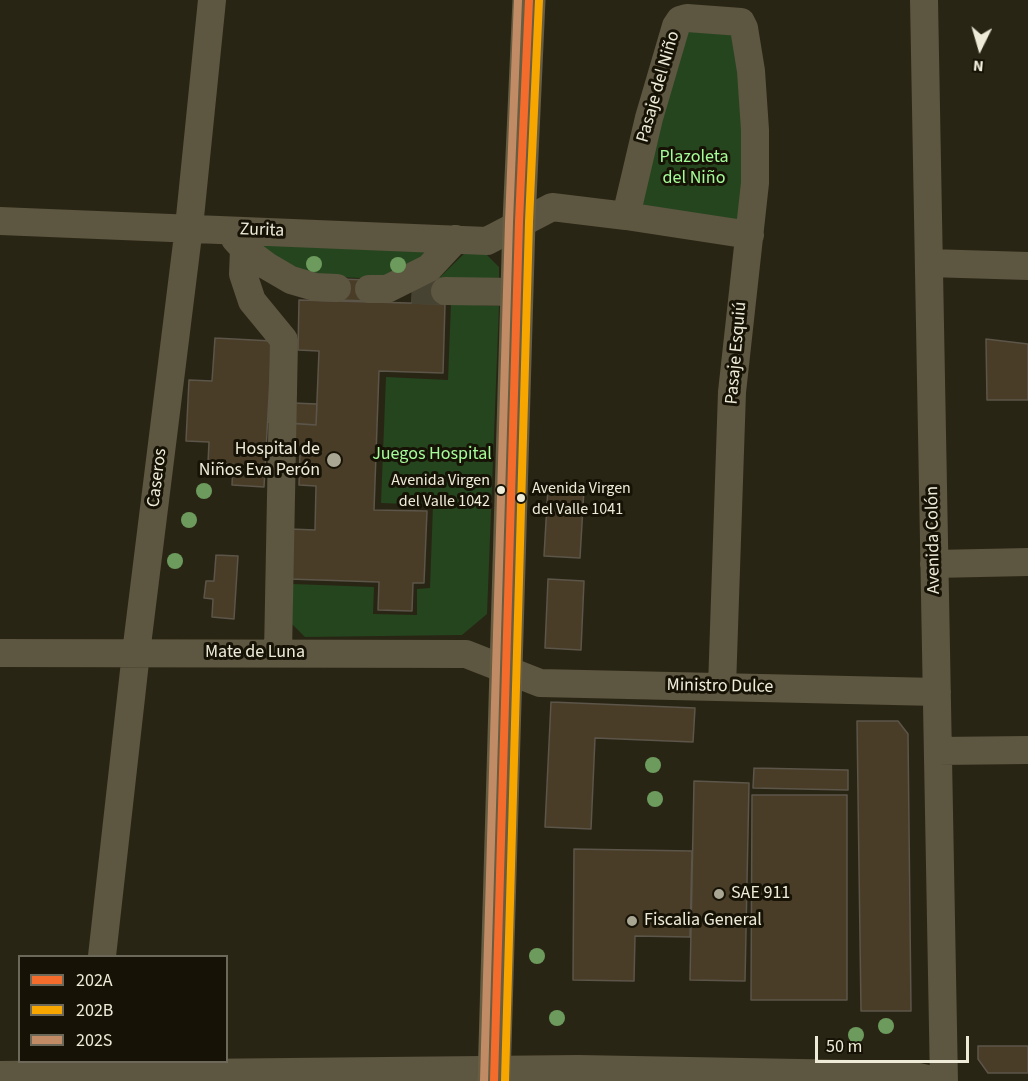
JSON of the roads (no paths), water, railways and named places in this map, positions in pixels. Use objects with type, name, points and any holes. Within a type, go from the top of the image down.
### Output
[{"type":"main road","points":[[494,1076],[519,222],[529,0]]},
{"type":"street","name":"Caseros","points":[[102,955],[136,653],[189,227],[212,0]]},
{"type":"street","name":"Avenida Colón","points":[[924,0],[944,1081]]},
{"type":"street","name":"Pasaje del Niño","points":[[626,216],[649,118],[676,26],[680,20],[687,18],[741,22]]},
{"type":"street","name":"Pasaje Esquiú","points":[[722,687],[732,392],[755,183],[755,130],[751,71],[741,22]]},
{"type":"street","name":"Zurita","points":[[0,221],[189,227],[235,239],[487,241],[519,222],[552,207],[750,235]]},
{"type":"street","points":[[235,239],[291,280],[315,287],[338,288]]},
{"type":"street","points":[[235,239],[252,301],[284,340],[278,653]]},
{"type":"street","points":[[390,290],[429,268],[456,239]]},
{"type":"street","points":[[929,263],[1028,266]]},
{"type":"street","points":[[445,291],[518,292]]},
{"type":"street","points":[[934,564],[1028,562]]},
{"type":"street","name":"Mate de Luna","points":[[0,653],[465,654],[506,670]]},
{"type":"street","name":"Ministro Dulce","points":[[506,670],[540,683],[937,692]]},
{"type":"street","points":[[938,751],[1028,750]]},
{"type":"street","points":[[0,1074],[89,1072],[494,1076],[909,1075],[937,1081]]},
{"type":"tunnel","points":[[412,290],[445,291]]},
{"type":"place","name":"Hospital de Niños Eva Perón","points":[[334,460]]},
{"type":"place","name":"Avenida Virgen del Valle 1042","points":[[501,490]]},
{"type":"place","name":"Avenida Virgen del Valle 1041","points":[[521,498]]},
{"type":"place","name":"SAE 911","points":[[719,894]]},
{"type":"place","name":"Fiscalia General","points":[[632,921]]},
{"type":"park label","name":"Plazoleta del Niño","points":[[694,168]]},
{"type":"park label","name":"Juegos Hospital","points":[[432,455]]}]
